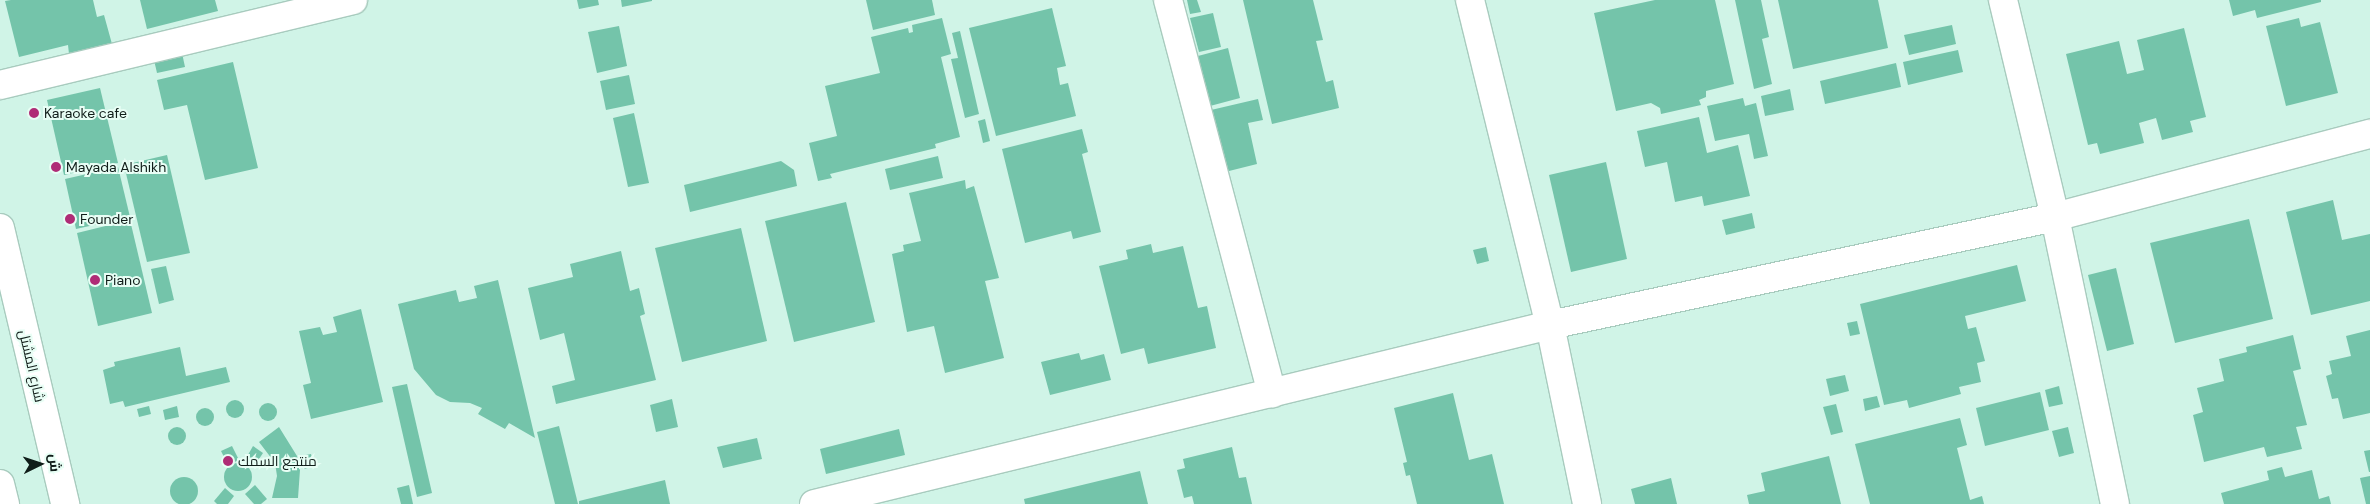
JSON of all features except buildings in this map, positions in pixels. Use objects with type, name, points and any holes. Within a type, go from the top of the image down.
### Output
[{"type":"street","points":[[0,85],[353,0]]},
{"type":"street","points":[[1168,0],[1272,393]]},
{"type":"street","points":[[1470,0],[1550,325],[1587,504]]},
{"type":"street","points":[[2003,0],[2055,217],[2115,504]]},
{"type":"street","points":[[814,504],[1550,325],[2055,217],[2370,134]]},
{"type":"street","name":"شارع المشتل","points":[[0,228],[65,504]]},
{"type":"street","points":[[0,484],[5,504]]},
{"type":"place","name":"Karaoke cafe","points":[[34,113]]},
{"type":"place","name":"Mayada Alshikh","points":[[56,167]]},
{"type":"place","name":"Founder","points":[[70,219]]},
{"type":"place","name":"Piano","points":[[95,280]]},
{"type":"place","name":"منتجع السمك","points":[[228,461]]}]
